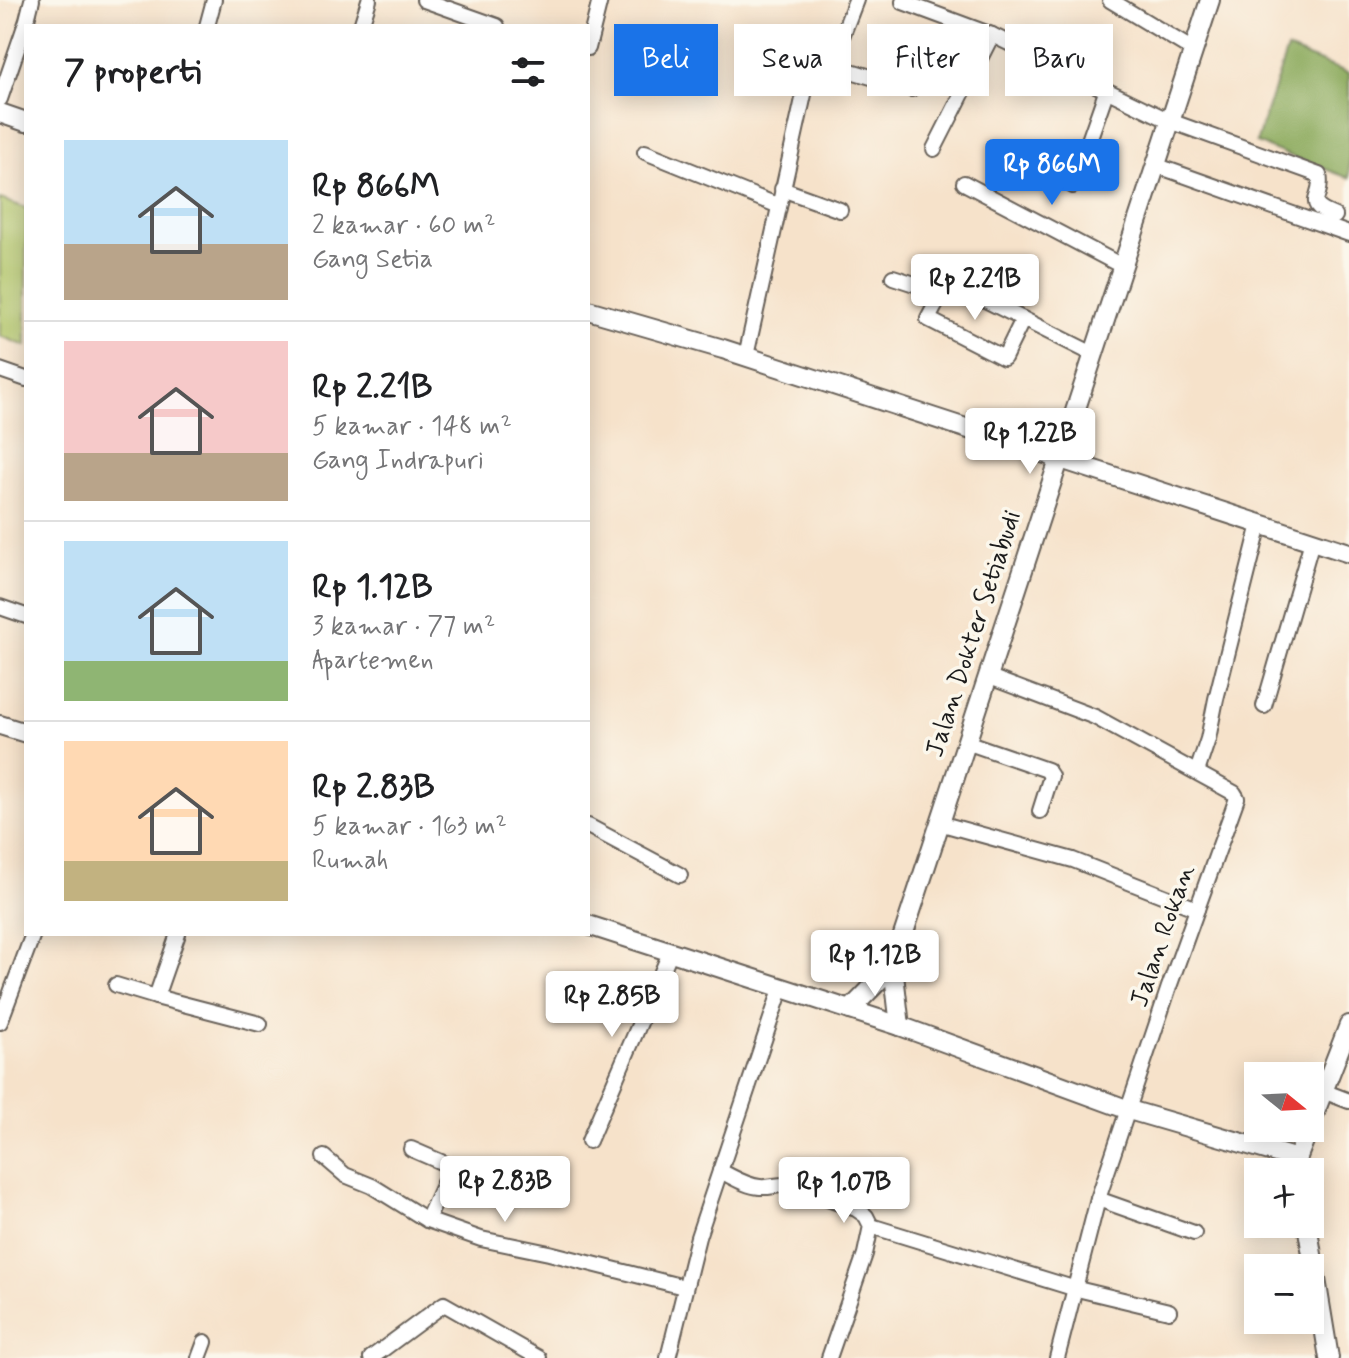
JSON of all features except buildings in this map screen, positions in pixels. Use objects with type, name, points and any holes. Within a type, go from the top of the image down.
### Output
[{"type":"main road","name":"Jalan Dokter Setiabudi","points":[[900,1026],[893,966],[1210,0]]},
{"type":"main road","points":[[0,113],[24,121]]},
{"type":"main road","points":[[590,311],[746,356],[1349,553]]},
{"type":"main road","points":[[0,725],[24,732]]},
{"type":"main road","points":[[590,926],[900,1026],[1129,1110],[1276,1158]]},
{"type":"main road","name":"Jalan Dokter Setiabudi","points":[[850,1010],[893,966]]},
{"type":"main road","points":[[1324,1089],[1347,1037]]},
{"type":"main road","points":[[1309,1238],[1329,1358]]},
{"type":"street","points":[[26,24],[32,0]]},
{"type":"street","points":[[208,24],[214,0]]},
{"type":"street","points":[[362,24],[369,0]]},
{"type":"street","points":[[424,0],[491,24]]},
{"type":"street","points":[[590,40],[600,0]]},
{"type":"street","points":[[847,24],[856,0]]},
{"type":"street","points":[[1110,0],[1193,50]]},
{"type":"street","points":[[903,2],[1005,42]]},
{"type":"street","points":[[0,99],[24,29]]},
{"type":"street","points":[[934,149],[992,35]]},
{"type":"street","points":[[1113,95],[1170,121],[1319,175],[1321,183],[1316,206],[1335,216]]},
{"type":"street","points":[[746,356],[804,96]]},
{"type":"street","points":[[1073,186],[1105,96]]},
{"type":"street","points":[[645,152],[779,206]]},
{"type":"street","points":[[1155,165],[1349,234]]},
{"type":"street","points":[[964,183],[1122,266]]},
{"type":"street","points":[[782,189],[840,210]]},
{"type":"street","points":[[893,277],[933,290],[947,282]]},
{"type":"street","points":[[947,282],[1093,354]]},
{"type":"street","points":[[947,282],[928,319],[1004,358],[1023,319]]},
{"type":"street","points":[[0,370],[24,378]]},
{"type":"street","points":[[1197,772],[1208,739],[1260,524]]},
{"type":"street","points":[[1264,706],[1312,541]]},
{"type":"street","points":[[0,607],[24,615]]},
{"type":"street","name":"Jalan Rokan","points":[[987,676],[1095,717],[1234,793],[1237,798],[1098,1199],[1057,1358]]},
{"type":"street","points":[[966,742],[1047,770],[1051,776],[1040,811]]},
{"type":"street","points":[[939,823],[1073,860],[1197,909]]},
{"type":"street","points":[[590,827],[680,875]]},
{"type":"street","points":[[0,1022],[32,936]]},
{"type":"street","points":[[156,997],[177,936]]},
{"type":"street","points":[[589,1141],[670,953]]},
{"type":"street","points":[[116,985],[260,1024]]},
{"type":"street","points":[[668,1358],[698,1237],[781,989]]},
{"type":"street","points":[[1324,1091],[1349,1101]]},
{"type":"street","points":[[411,1149],[448,1165],[450,1170],[427,1220]]},
{"type":"street","points":[[324,1157],[345,1175],[372,1186],[427,1220],[481,1239],[684,1287]]},
{"type":"street","points":[[720,1171],[754,1186],[788,1185],[856,1209],[866,1216],[871,1226],[865,1254],[829,1358]]},
{"type":"street","points":[[1098,1199],[1194,1233]]},
{"type":"street","points":[[871,1226],[1073,1288],[1169,1311]]},
{"type":"street","points":[[371,1358],[444,1304],[539,1358]]},
{"type":"street","points":[[199,1358],[205,1342]]},
{"type":"green space","points":[[1287,49],[1349,73],[1349,178],[1256,143]]},
{"type":"green space","points":[[0,199],[24,207],[24,345],[0,336]]}]
